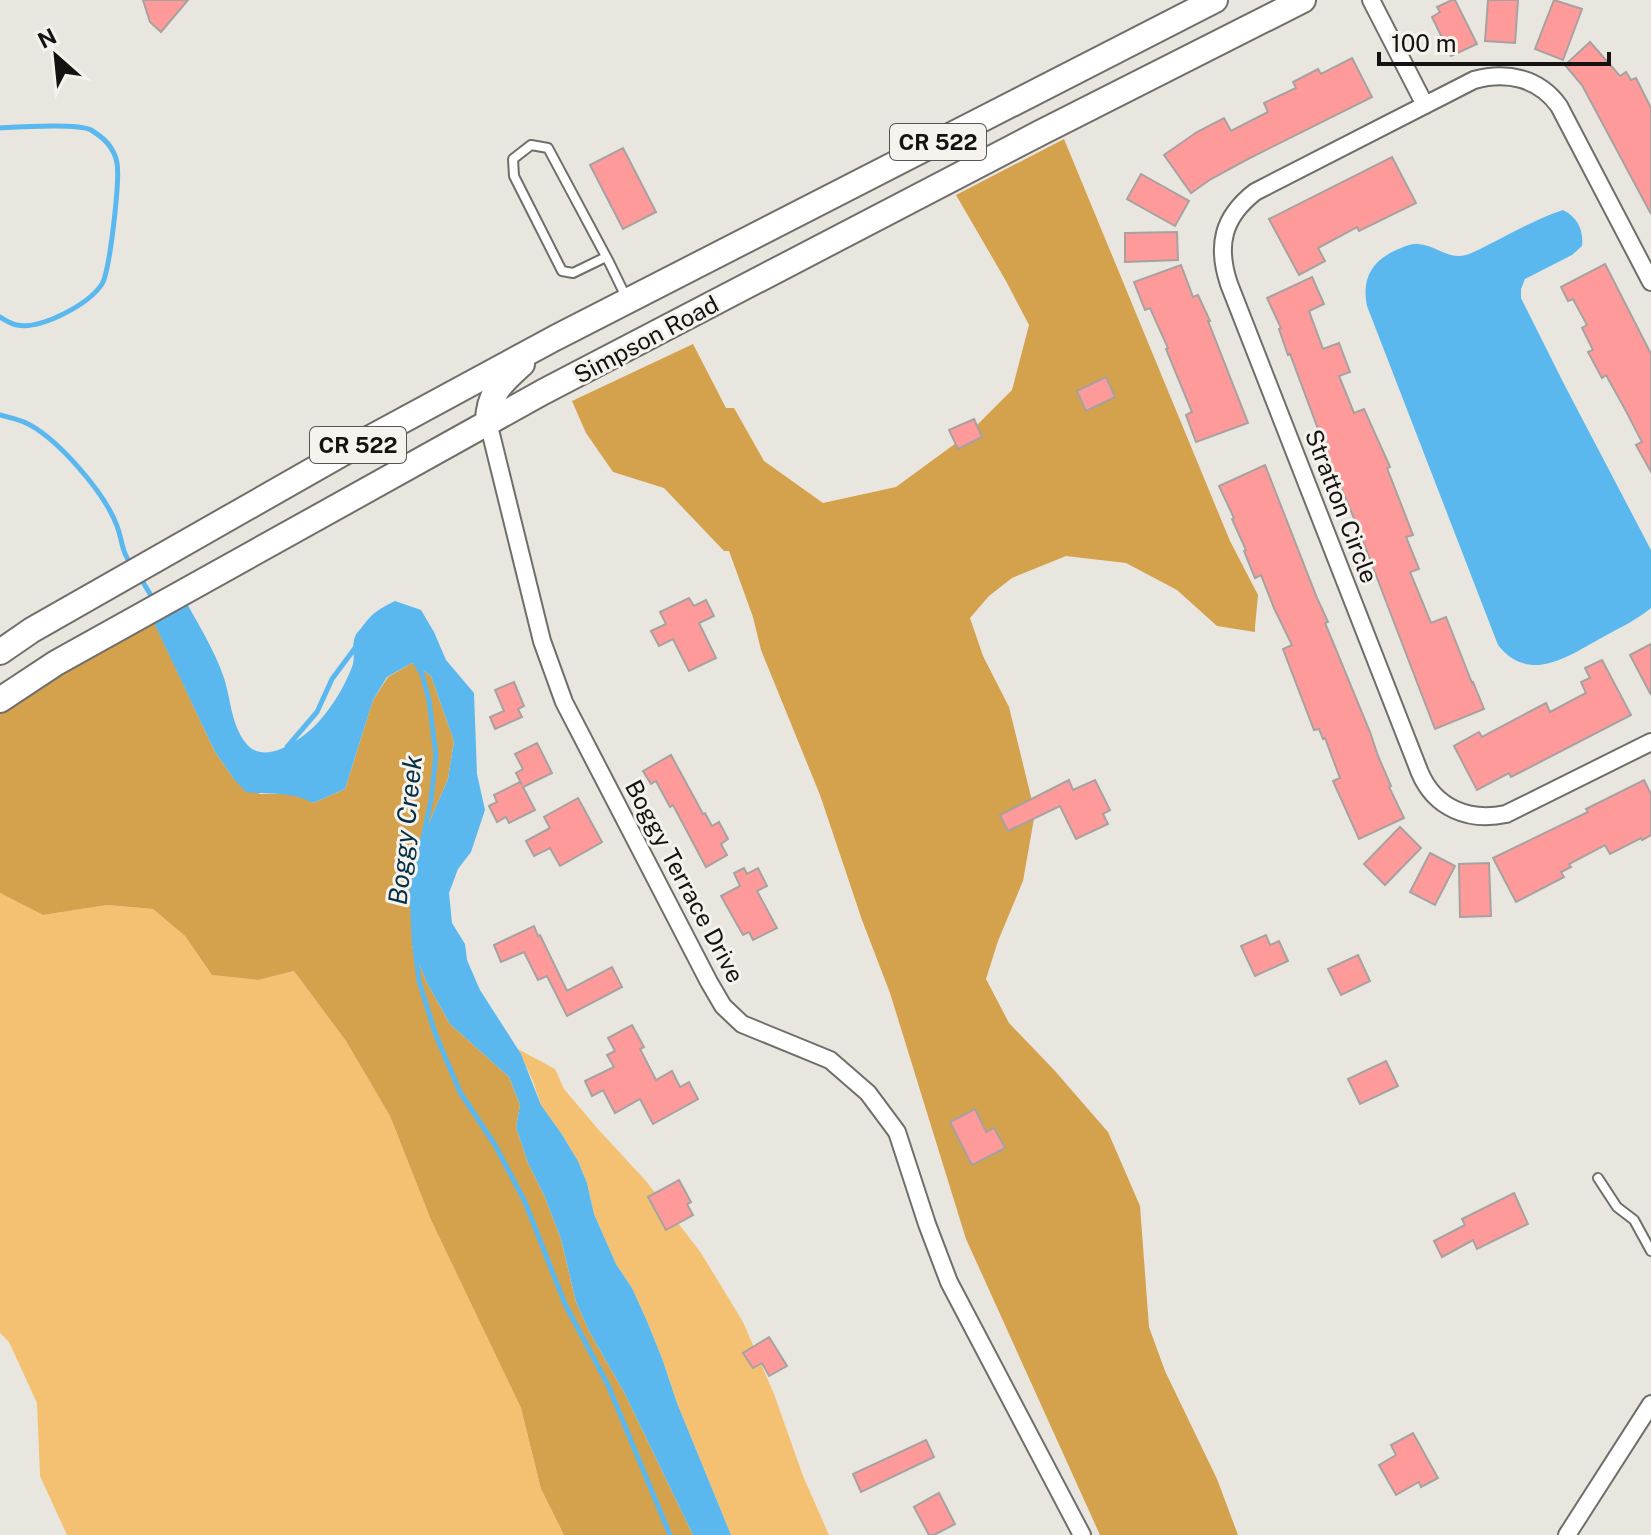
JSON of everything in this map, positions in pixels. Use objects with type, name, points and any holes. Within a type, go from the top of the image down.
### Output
[{"type":"main road","name":"Simpson Road","points":[[0,652],[73,606],[350,449],[555,338],[1215,0]]},
{"type":"main road","name":"Simpson Road","points":[[0,700],[91,643],[488,422],[1040,133],[1303,0]]},
{"type":"main road","points":[[777,270],[803,247],[817,227],[811,206]]},
{"type":"main road","points":[[488,422],[488,408],[493,395],[506,379],[555,338]]},
{"type":"street","points":[[1371,0],[1425,105]]},
{"type":"street","name":"Stratton Circle","points":[[1651,282],[1554,98],[1539,86],[1513,77],[1483,78],[1468,83],[1264,187],[1242,202],[1230,218],[1222,247],[1229,284],[1420,773],[1430,791],[1445,805],[1463,814],[1484,817],[1506,814],[1651,742]]},
{"type":"street","name":"Boggy Terrace Drive","points":[[488,422],[542,641],[564,702],[709,982],[723,1006],[742,1024],[830,1060],[868,1093],[897,1132],[949,1282],[1082,1535]]},
{"type":"street","points":[[1567,1535],[1651,1404]]},
{"type":"lane","points":[[606,257],[573,273],[562,271],[514,176],[513,159],[531,145],[548,148],[606,257],[627,300]]},
{"type":"lane","points":[[1598,1178],[1617,1207],[1634,1220],[1651,1251]]},
{"type":"shaded area","points":[[1064,139],[1230,541],[1258,595],[1255,632],[1217,626],[1177,590],[1126,563],[1066,556],[1012,578],[989,596],[970,618],[983,656],[1009,707],[1035,813],[1023,881],[986,979],[1009,1023],[1108,1132],[1140,1206],[1149,1327],[1165,1371],[1217,1479],[1238,1535],[1100,1535],[966,1239],[890,993],[820,795],[761,650],[753,617],[729,551],[724,551],[664,488],[613,472],[586,433],[572,401],[693,344],[726,408],[734,408],[764,461],[823,503],[896,487],[967,435],[1012,390],[1029,325],[956,195]]},
{"type":"shaded area","points":[[147,607],[214,750],[233,778],[260,794],[301,796],[313,803],[345,789],[373,700],[388,677],[412,663],[431,676],[454,741],[448,779],[413,860],[412,946],[427,983],[450,1024],[509,1077],[520,1105],[516,1127],[561,1239],[576,1302],[624,1392],[693,1535],[564,1535],[541,1489],[521,1408],[431,1220],[390,1116],[346,1041],[294,971],[258,980],[212,975],[185,936],[153,909],[107,905],[43,915],[0,893],[0,683]]},
{"type":"shaded area","points":[[0,893],[43,915],[107,905],[153,909],[185,936],[212,975],[258,980],[294,971],[346,1041],[390,1116],[431,1220],[521,1408],[541,1489],[564,1535],[67,1535],[40,1476],[37,1403],[9,1342],[0,1333]]},
{"type":"shaded area","points":[[518,1049],[555,1069],[564,1089],[646,1181],[701,1253],[743,1322],[829,1535],[731,1535],[647,1321],[632,1288],[616,1264],[594,1214],[578,1161],[541,1105]]},
{"type":"water","points":[[1563,210],[1578,225],[1582,246],[1572,255],[1525,279],[1521,298],[1651,550],[1651,608],[1576,652],[1536,665],[1510,657],[1498,645],[1367,306],[1366,286],[1376,264],[1405,246],[1418,244],[1453,256],[1466,255]]},
{"type":"water","points":[[180,591],[220,667],[237,727],[253,750],[263,752],[284,747],[314,726],[335,701],[349,674],[356,634],[373,614],[395,601],[421,610],[446,660],[474,693],[477,774],[485,810],[471,852],[458,869],[449,893],[452,923],[465,944],[467,960],[480,990],[521,1054],[541,1105],[578,1161],[594,1214],[616,1264],[632,1288],[647,1321],[731,1535],[693,1535],[624,1392],[576,1302],[561,1239],[516,1127],[520,1105],[509,1077],[450,1024],[427,983],[412,946],[409,886],[413,860],[448,779],[454,741],[431,676],[412,663],[387,677],[373,700],[345,789],[313,803],[289,795],[246,792],[214,750],[147,608]]},
{"type":"building","points":[[143,0],[188,0],[161,32],[150,22]]},
{"type":"building","points":[[1455,0],[1477,44],[1451,56],[1432,17],[1440,12],[1437,7]]},
{"type":"building","points":[[1488,0],[1518,0],[1515,43],[1485,41]]},
{"type":"building","points":[[1554,0],[1582,9],[1563,60],[1535,49]]},
{"type":"building","points":[[1590,42],[1620,76],[1626,72],[1631,80],[1636,78],[1651,108],[1651,214],[1582,85],[1565,65]]},
{"type":"building","points":[[1352,58],[1372,97],[1246,160],[1191,193],[1164,155],[1224,118],[1231,131],[1268,112],[1264,103],[1296,88],[1293,82],[1318,69],[1321,74]]},
{"type":"building","points":[[623,148],[656,212],[623,229],[590,165]]},
{"type":"building","points":[[1392,157],[1416,203],[1359,231],[1357,227],[1318,248],[1325,261],[1299,275],[1269,219]]},
{"type":"building","points":[[1141,174],[1189,201],[1175,226],[1127,199]]},
{"type":"building","points":[[1177,232],[1178,260],[1125,262],[1125,233]]},
{"type":"building","points":[[1605,264],[1651,354],[1651,472],[1636,445],[1642,442],[1626,411],[1606,375],[1602,378],[1588,352],[1593,350],[1582,328],[1587,325],[1573,299],[1568,301],[1561,287]]},
{"type":"building","points":[[1181,265],[1193,297],[1198,295],[1210,321],[1248,423],[1196,442],[1186,415],[1192,412],[1168,348],[1150,308],[1145,310],[1134,282]]},
{"type":"building","points":[[1312,277],[1324,304],[1309,311],[1323,349],[1339,343],[1350,372],[1339,376],[1354,413],[1364,409],[1390,467],[1387,468],[1413,535],[1406,537],[1419,569],[1410,572],[1431,623],[1446,617],[1484,709],[1435,729],[1267,298]]},
{"type":"building","points":[[1106,377],[1115,397],[1086,411],[1077,391]]},
{"type":"building","points":[[974,419],[982,437],[958,449],[949,430]]},
{"type":"building","points":[[1265,465],[1389,787],[1404,818],[1359,839],[1333,781],[1340,778],[1325,738],[1319,729],[1314,730],[1283,649],[1292,645],[1261,575],[1255,578],[1219,486]]},
{"type":"building","points":[[689,598],[694,606],[706,600],[714,616],[699,623],[716,658],[689,671],[673,639],[659,646],[651,631],[666,624],[660,612]]},
{"type":"building","points":[[1651,644],[1651,695],[1630,655]]},
{"type":"building","points":[[1602,660],[1631,715],[1511,777],[1509,773],[1477,790],[1454,746],[1479,732],[1482,737],[1546,703],[1550,712],[1586,693],[1581,682],[1590,678],[1585,668]]},
{"type":"building","points":[[514,682],[524,706],[518,709],[522,717],[495,729],[490,717],[504,711],[495,690]]},
{"type":"building","points":[[537,743],[552,773],[523,787],[535,810],[509,823],[506,817],[497,822],[489,806],[497,802],[494,795],[520,782],[522,785],[516,773],[523,769],[515,754]]},
{"type":"building","points":[[671,755],[703,814],[712,826],[719,822],[728,839],[721,844],[727,855],[706,867],[673,805],[670,807],[656,781],[651,784],[643,771]]},
{"type":"building","points":[[1069,780],[1073,790],[1095,780],[1110,810],[1103,814],[1108,824],[1076,839],[1060,806],[1008,831],[1000,815]]},
{"type":"building","points":[[1644,780],[1651,794],[1651,835],[1610,854],[1605,845],[1569,864],[1571,867],[1561,872],[1564,877],[1516,902],[1493,858],[1588,812],[1586,809]]},
{"type":"building","points":[[578,798],[602,842],[560,866],[550,848],[534,856],[526,841],[550,828],[544,817]]},
{"type":"building","points":[[1400,827],[1421,848],[1385,885],[1364,864]]},
{"type":"building","points":[[1430,853],[1455,866],[1435,905],[1410,892]]},
{"type":"building","points":[[1489,863],[1491,916],[1460,917],[1459,864]]},
{"type":"building","points":[[744,868],[747,874],[758,868],[767,886],[757,891],[777,928],[753,940],[749,932],[743,935],[721,896],[740,886],[734,873]]},
{"type":"building","points":[[534,926],[567,991],[612,967],[622,987],[567,1016],[547,976],[538,980],[524,952],[501,962],[494,945]]},
{"type":"building","points":[[1266,935],[1270,945],[1279,941],[1288,961],[1255,976],[1241,946]]},
{"type":"building","points":[[1358,955],[1370,981],[1341,995],[1328,969]]},
{"type":"building","points":[[632,1025],[656,1080],[672,1071],[680,1087],[689,1082],[698,1099],[653,1124],[640,1099],[615,1113],[603,1090],[592,1096],[585,1081],[614,1067],[607,1055],[615,1051],[608,1038]]},
{"type":"building","points":[[1386,1061],[1398,1086],[1360,1104],[1348,1079]]},
{"type":"building","points":[[975,1109],[986,1132],[994,1128],[1005,1148],[972,1165],[950,1122]]},
{"type":"building","points":[[679,1180],[691,1202],[687,1204],[693,1215],[666,1230],[648,1197]]},
{"type":"building","points":[[1514,1193],[1528,1224],[1477,1249],[1473,1240],[1442,1257],[1434,1241],[1465,1225],[1462,1219]]},
{"type":"building","points":[[769,1337],[787,1366],[769,1376],[762,1363],[753,1368],[743,1353]]},
{"type":"building","points":[[1413,1433],[1438,1478],[1421,1487],[1419,1482],[1396,1495],[1379,1465],[1396,1455],[1391,1445]]},
{"type":"building","points":[[926,1440],[934,1457],[861,1492],[853,1474]]},
{"type":"building","points":[[939,1493],[955,1524],[929,1535],[914,1507]]},
{"type":"waterway","name":"Boggy Creek","points":[[0,128],[61,126],[91,130],[111,148],[118,173],[111,244],[105,275],[96,292],[64,314],[39,324],[15,324],[0,317]]},
{"type":"waterway","name":"Boggy Creek","points":[[0,415],[37,429],[78,467],[111,513],[132,566]]},
{"type":"waterway","name":"Boggy Creek","points":[[140,577],[153,599]]},
{"type":"waterway","name":"Boggy Creek","points":[[287,747],[317,712],[332,679],[358,644]]},
{"type":"waterway","name":"Boggy Creek","points":[[415,662],[422,674],[429,700],[436,755],[422,843]]},
{"type":"waterway","name":"Boggy Creek","points":[[415,949],[419,981],[435,1033],[460,1092],[495,1145],[525,1202],[565,1304],[608,1385],[670,1535]]}]
